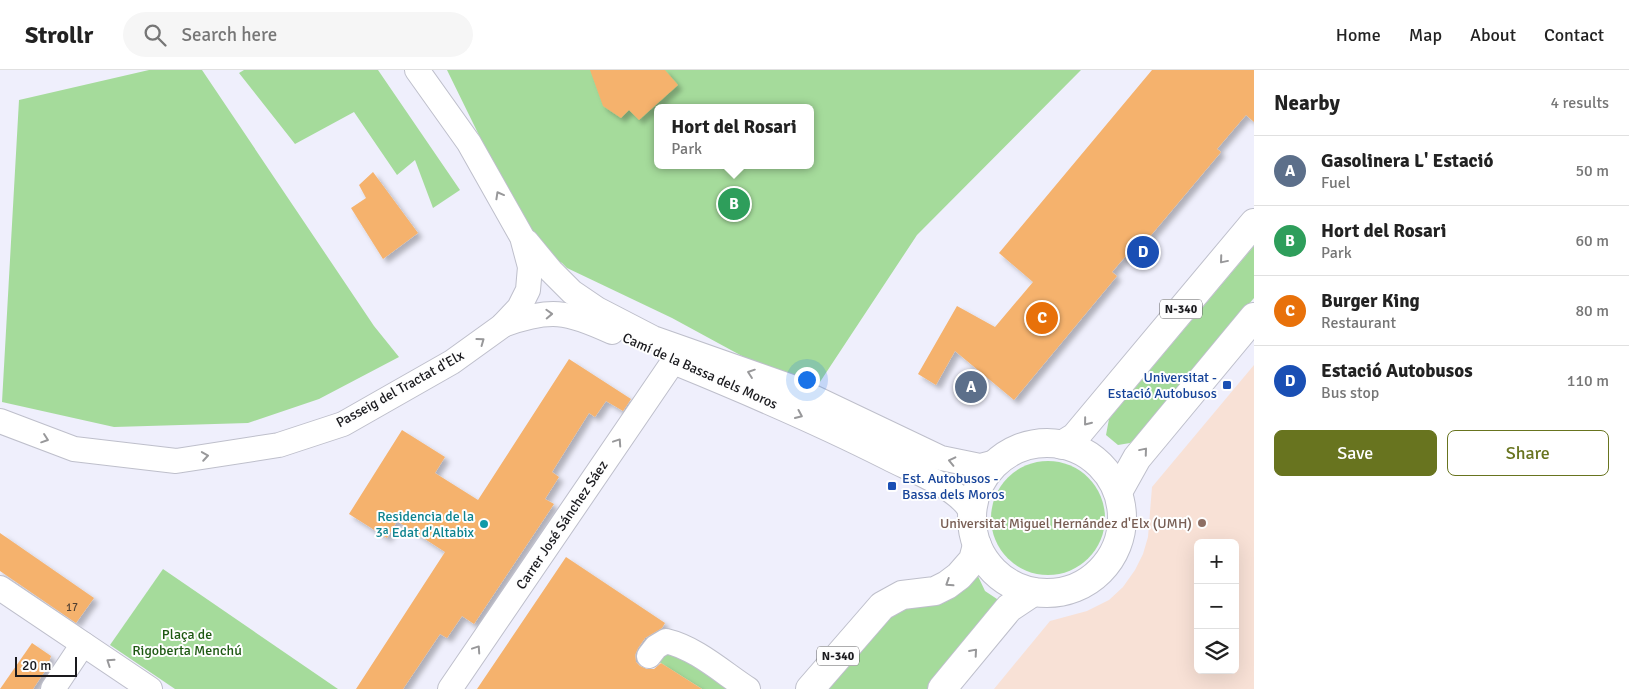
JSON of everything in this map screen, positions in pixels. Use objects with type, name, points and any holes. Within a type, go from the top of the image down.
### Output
[{"type":"highway","name":"N-340","points":[[1062,445],[1075,436],[1254,223]]},
{"type":"highway","points":[[1118,492],[1137,458],[1254,317]]},
{"type":"highway","points":[[1040,443],[1062,445],[1080,451],[1096,461],[1109,475],[1118,492],[1122,511],[1121,531],[1115,550],[1104,566],[1090,580],[1072,589],[1052,593],[1033,592],[1015,586],[999,576],[986,562],[977,545],[973,530],[972,514],[980,485],[988,472],[999,461],[1018,449],[1040,443]]},
{"type":"highway","name":"N-340","points":[[810,689],[882,606],[902,595],[935,591],[947,585],[959,576],[973,560],[977,545]]},
{"type":"highway","points":[[942,689],[1009,608],[1033,592]]},
{"type":"street","name":"Camí de la Bassa dels Moros","points":[[417,70],[469,143],[522,237],[572,292],[597,309],[653,338],[792,387],[941,458],[980,466],[999,461]]},
{"type":"street","name":"Camí de la Bassa dels Moros","points":[[502,326],[519,308],[528,290],[530,267],[522,237]]},
{"type":"street","name":"Camí de la Bassa dels Moros","points":[[502,326],[528,316],[547,314],[567,315],[586,320],[673,362],[825,426],[950,490],[964,502],[972,514]]},
{"type":"street","name":"Passeig del Tractat d'Elx","points":[[0,421],[74,449],[176,461],[279,445],[343,424],[452,362],[502,326]]},
{"type":"street","name":"Carrer José Sánchez Sáez","points":[[450,689],[673,362]]},
{"type":"street","points":[[0,588],[150,689]]},
{"type":"street","points":[[649,656],[656,647],[666,641],[675,643],[690,650],[748,689]]},
{"type":"street","points":[[53,689],[83,644]]},
{"type":"shaded area","name":"Universitat Miguel Hernández d'Elx (UMH)","points":[[1254,365],[1254,689],[994,689],[1050,621],[1087,611],[1109,600],[1123,587],[1143,554],[1148,537],[1152,487]]},
{"type":"green space","points":[[149,70],[202,70],[374,326],[399,357],[319,399],[248,423],[114,427],[2,402],[19,100]]},
{"type":"green space","points":[[244,70],[378,70],[460,190],[433,208],[415,160],[397,175],[354,112],[295,144],[239,73]]},
{"type":"green space","points":[[447,70],[1081,70],[917,235],[812,394],[672,318],[567,268],[556,260],[528,227],[499,176]]},
{"type":"green space","points":[[1254,246],[1254,298],[1140,435],[1130,443],[1118,445],[1106,435],[1109,419]]},
{"type":"green space","points":[[1048,461],[1070,465],[1088,478],[1101,496],[1105,518],[1101,540],[1088,558],[1070,571],[1048,575],[1026,571],[1008,558],[995,540],[991,518],[995,496],[1008,478],[1026,465]]},
{"type":"green space","name":"Plaça de Rigoberta Menchú","points":[[163,569],[338,689],[175,689],[110,645]]},
{"type":"green space","points":[[977,574],[985,591],[1003,603],[930,689],[826,689],[890,613]]},
{"type":"green space","points":[[669,650],[734,689],[702,689],[656,660]]},
{"type":"building","points":[[590,70],[665,70],[678,85],[657,104],[654,104],[654,107],[639,120],[629,110],[621,118],[603,106]]},
{"type":"building","points":[[1152,70],[1254,70],[1254,122],[1246,115],[1217,149],[1221,152],[1147,240],[1143,236],[1112,272],[1117,276],[1014,400],[955,351],[936,385],[918,374],[957,306],[995,327],[1033,282],[999,253]]},
{"type":"building","points":[[373,172],[418,233],[383,259],[351,208],[366,198],[359,185]]},
{"type":"building","name":"Residencia de la 3ª Edat d'Altabix","points":[[569,359],[631,399],[623,411],[606,401],[595,417],[589,413],[552,472],[559,477],[545,499],[554,504],[474,624],[462,616],[447,638],[440,634],[403,689],[356,689],[445,552],[397,521],[387,538],[349,514],[402,430],[445,457],[435,473],[478,500]]},
{"type":"building","points":[[0,533],[94,598],[76,623],[0,571]]},
{"type":"building","points":[[566,557],[665,623],[662,628],[645,638],[638,648],[635,655],[636,662],[640,666],[654,669],[661,663],[702,689],[477,689]]},
{"type":"building","points":[[32,643],[51,656],[47,668],[33,689],[0,689]]},
{"type":"place","name":"Hort del Rosari","points":[[734,204]]},
{"type":"place","name":"Estació Autobusos","points":[[1143,252]]},
{"type":"place","name":"Burger King","points":[[1042,318]]},
{"type":"place","name":"Universitat - Estació Autobusos","points":[[1227,385]]},
{"type":"place","name":"Gasolinera L' Estació","points":[[971,387]]},
{"type":"place","name":"Est. Autobusos - Bassa dels Moros","points":[[892,486]]},
{"type":"place","name":"Universitat Miguel Hernández d'Elx (UMH)","points":[[1202,523]]},
{"type":"place","name":"Residencia de la 3ª Edat d'Altabix","points":[[484,524]]}]
